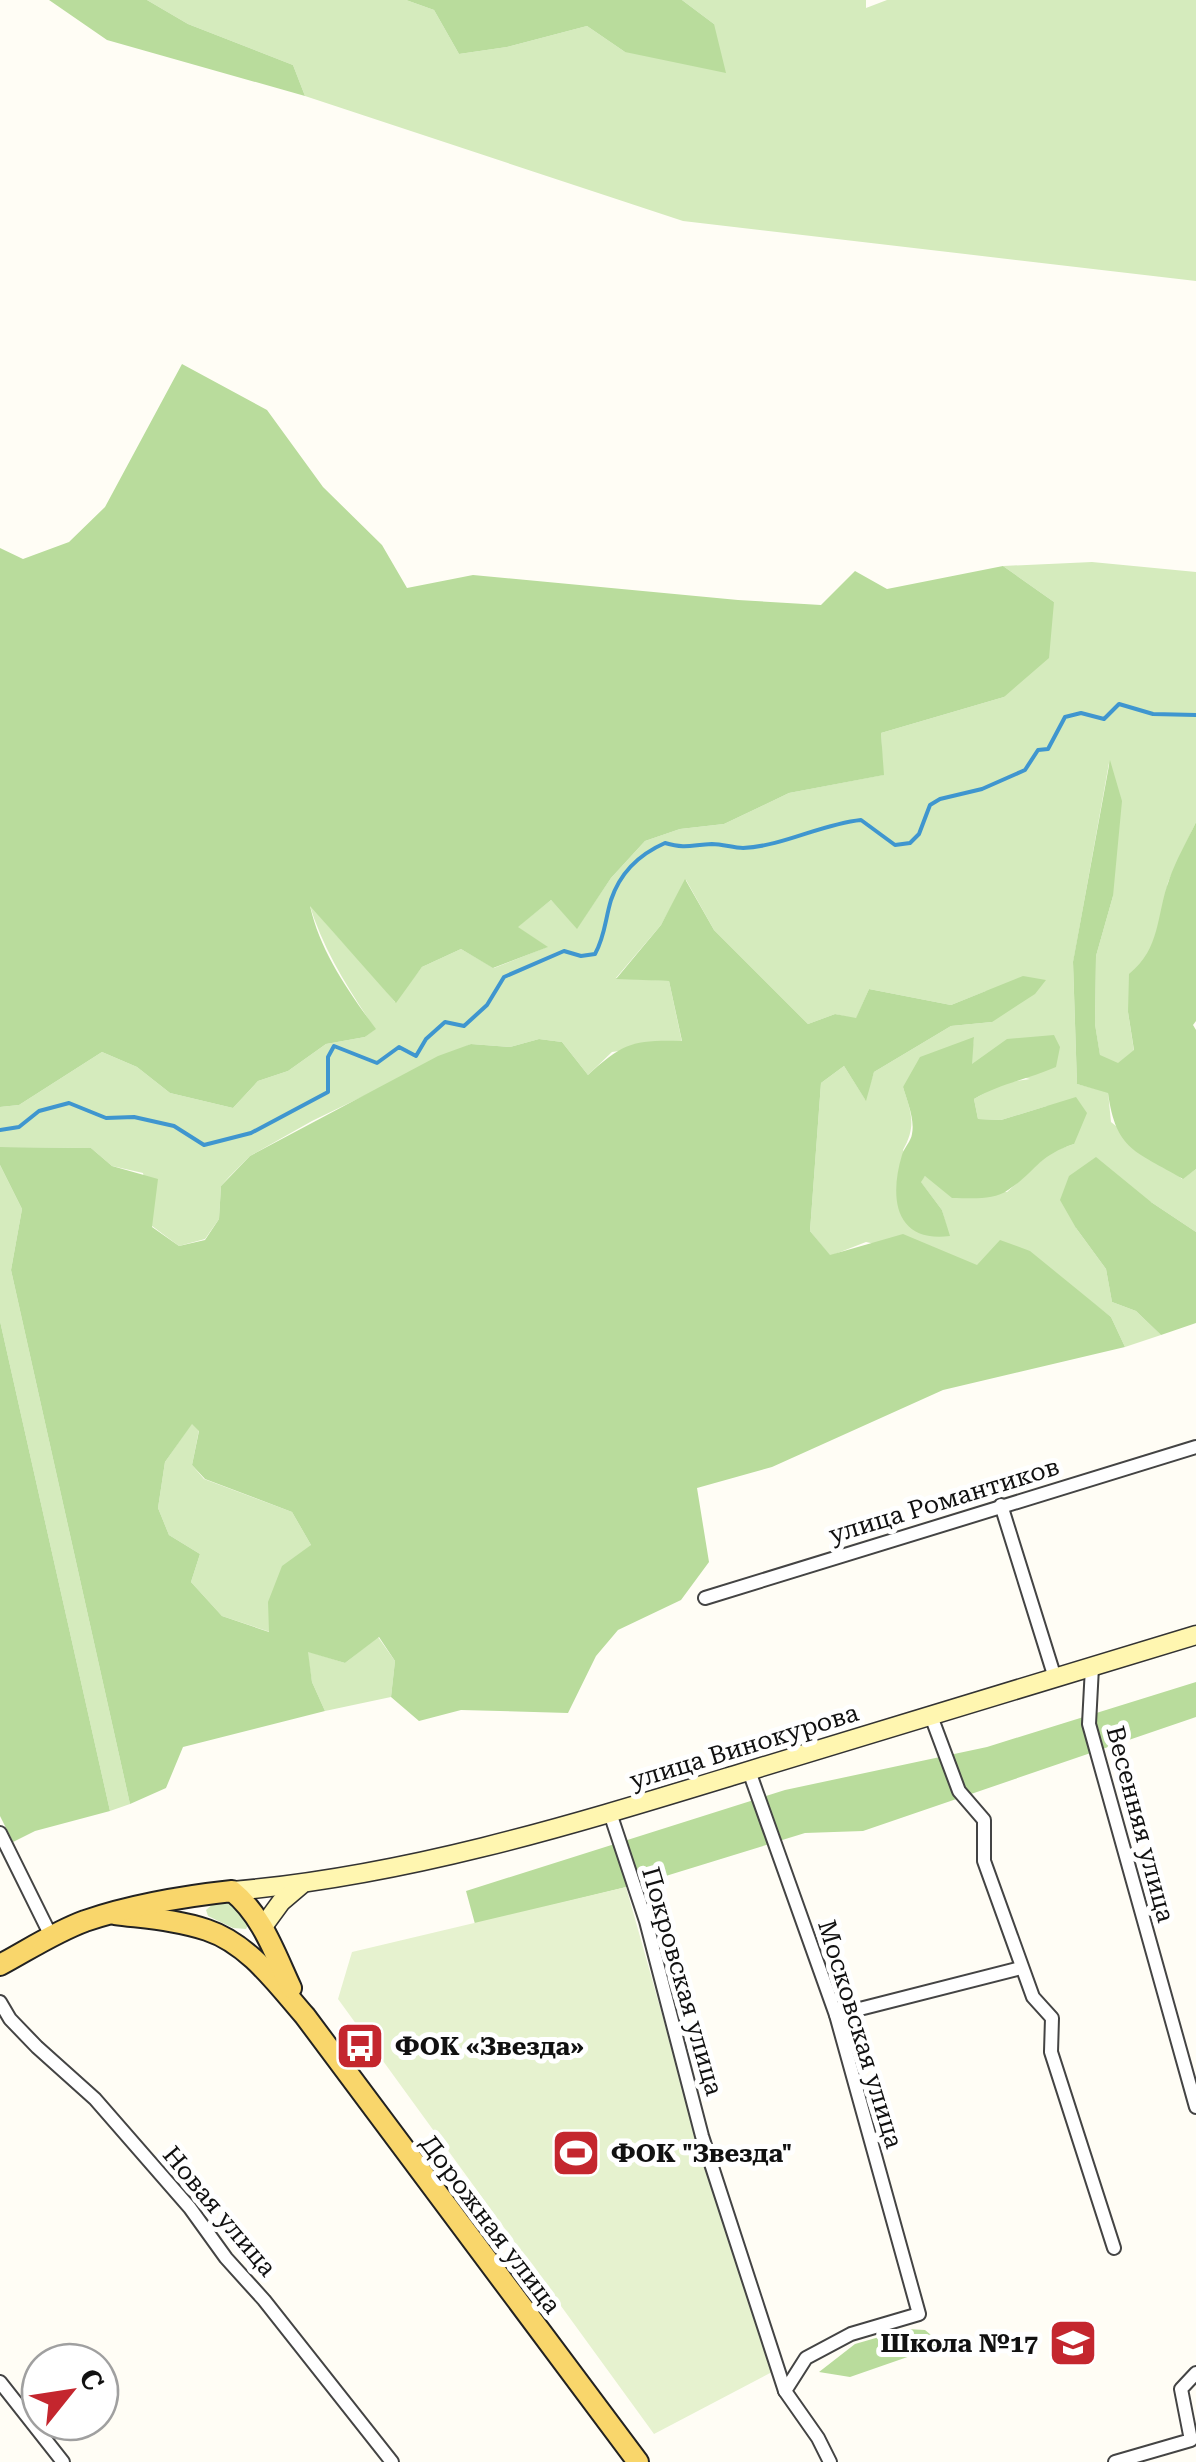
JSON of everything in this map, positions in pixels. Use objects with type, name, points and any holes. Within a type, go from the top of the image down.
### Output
[{"type":"main road","name":"улица Винокурова","points":[[232,1891],[302,1885],[446,1858],[610,1813],[1196,1635]]},
{"type":"main road","points":[[115,1914],[185,1924],[219,1936],[252,1934],[302,1885]]},
{"type":"main road","points":[[0,1965],[87,1920],[232,1891],[246,1902],[262,1928],[304,2016]]},
{"type":"main road","points":[[210,1894],[200,1915],[219,1936],[252,1958],[304,2016]]},
{"type":"main road","name":"Дорожная улица","points":[[304,2016],[638,2462]]},
{"type":"street","name":"улица Романтиков","points":[[705,1598],[1196,1447]]},
{"type":"street","points":[[1001,1505],[1055,1678]]},
{"type":"street","name":"Весенняя улица","points":[[1092,1667],[1088,1724],[1196,2108]]},
{"type":"street","points":[[930,1716],[958,1791],[984,1820],[984,1861],[1033,1997],[1052,2018],[1051,2052],[1114,2248]]},
{"type":"street","name":"Московская улица","points":[[749,1771],[836,2015],[920,2314],[851,2334],[806,2358],[785,2390]]},
{"type":"street","name":"Покровская улица","points":[[610,1813],[646,1921],[702,2136],[785,2390],[830,2462]]},
{"type":"street","points":[[0,1833],[51,1936]]},
{"type":"street","points":[[836,2015],[1021,1968]]},
{"type":"street","name":"Новая улица","points":[[0,2002],[37,2047],[95,2098],[190,2208],[392,2462]]},
{"type":"street","points":[[1115,2462],[1194,2447],[1181,2389],[1196,2373]]},
{"type":"street","points":[[0,2382],[63,2462]]},
{"type":"green space","points":[[49,0],[147,0],[188,24],[293,65],[305,96],[107,40]]},
{"type":"green space","points":[[147,0],[406,0],[434,10],[459,54],[507,47],[587,26],[625,52],[714,24],[682,0],[866,0],[866,8],[887,0],[1196,0],[1196,281],[683,221],[305,96],[293,65],[188,24]]},
{"type":"green space","points":[[406,0],[682,0],[714,24],[726,73],[625,52],[587,26],[507,47],[459,54],[434,10]]},
{"type":"green space","points":[[182,364],[267,410],[323,487],[382,545],[407,588],[473,575],[821,605],[855,571],[887,589],[1003,566],[1054,602],[1049,658],[1004,697],[881,733],[884,775],[789,793],[724,824],[680,829],[645,841],[611,878],[577,929],[551,900],[518,927],[548,947],[493,968],[461,949],[422,967],[396,1003],[310,906],[328,955],[376,1029],[365,1037],[326,1044],[288,1071],[258,1081],[233,1108],[170,1093],[137,1067],[102,1052],[19,1105],[0,1107],[0,548],[23,559],[69,542],[105,507]]},
{"type":"green space","points":[[1092,562],[1196,572],[1196,822],[1168,882],[1157,939],[1142,964],[1128,1012],[1134,1051],[1118,1064],[1100,1056],[1095,1024],[1096,956],[1113,896],[1109,763],[1073,963],[1077,1084],[1108,1092],[1111,1122],[1182,1179],[1196,1169],[1196,1232],[1151,1202],[1076,1228],[1106,1269],[1112,1302],[1136,1311],[1161,1335],[1125,1347],[1111,1317],[1071,1286],[866,1242],[830,1256],[810,1231],[821,1083],[844,1066],[865,1099],[874,1072],[951,1026],[992,1022],[986,991],[951,1005],[869,989],[856,1019],[835,1014],[808,1024],[714,930],[686,880],[661,925],[616,978],[669,981],[682,1042],[612,1052],[588,1075],[562,1042],[539,1039],[510,1047],[471,1044],[312,1121],[250,1156],[221,1186],[219,1219],[205,1239],[179,1246],[152,1226],[143,1173],[112,1166],[91,1148],[0,1147],[0,1107],[19,1105],[102,1052],[137,1067],[170,1093],[233,1108],[258,1081],[288,1071],[326,1044],[365,1037],[375,1029],[329,953],[309,903],[395,1002],[422,967],[461,949],[494,968],[547,947],[517,927],[551,900],[577,928],[611,878],[645,841],[680,829],[724,824],[789,793],[883,775],[881,733],[1004,697],[1054,602],[1003,566]],"holes":[[[974,1038],[970,1065],[1030,1079],[1003,1083],[974,1099],[978,1119],[1001,1120],[1047,1106],[1074,1144],[1051,1152],[1007,1192],[925,1176],[920,1181],[942,1210],[949,1236],[903,1150],[911,1126],[903,1087]]]},
{"type":"green space","points":[[1110,760],[1122,801],[1113,896],[1096,956],[1095,1024],[1100,1055],[1118,1063],[1134,1050],[1128,1012],[1129,974],[1152,942],[1169,880],[1196,822],[1193,1025],[1196,1169],[1183,1179],[1141,1155],[1123,1138],[1116,1127],[1108,1093],[1077,1084],[1073,962]]},
{"type":"green space","points":[[685,879],[714,930],[808,1024],[835,1014],[856,1018],[869,989],[951,1005],[1023,976],[1046,980],[1035,994],[992,1022],[951,1026],[874,1072],[866,1101],[844,1066],[821,1083],[810,1231],[830,1255],[903,1234],[977,1265],[1000,1240],[1030,1251],[1111,1317],[1125,1347],[943,1390],[772,1467],[697,1488],[709,1562],[681,1600],[618,1630],[596,1656],[568,1713],[461,1710],[419,1721],[391,1697],[395,1661],[379,1637],[345,1663],[308,1652],[312,1682],[325,1711],[183,1747],[166,1788],[130,1804],[11,1270],[22,1209],[0,1165],[0,1147],[91,1148],[112,1166],[158,1179],[152,1227],[179,1246],[205,1240],[219,1219],[221,1186],[250,1156],[438,1056],[471,1044],[510,1047],[539,1039],[562,1042],[588,1075],[630,1045],[682,1041],[669,981],[616,979],[661,925]],"holes":[[[192,1424],[199,1431],[192,1465],[205,1479],[292,1512],[311,1545],[282,1566],[268,1602],[269,1632],[222,1616],[191,1582],[200,1554],[169,1535],[158,1508],[165,1462]]]},
{"type":"green space","points":[[1054,1035],[1060,1047],[1056,1067],[974,1099],[978,1119],[1001,1120],[1076,1097],[1087,1113],[1074,1144],[1044,1159],[995,1196],[952,1198],[925,1176],[921,1182],[942,1210],[950,1236],[932,1236],[907,1225],[896,1187],[902,1155],[913,1128],[903,1087],[920,1057],[974,1037],[972,1064],[1007,1039]]},
{"type":"green space","points":[[1096,1157],[1196,1232],[1196,1323],[1161,1335],[1136,1311],[1112,1302],[1106,1269],[1060,1200],[1069,1176]]},
{"type":"green space","points":[[0,1165],[22,1209],[11,1270],[130,1804],[110,1811],[0,1321]]},
{"type":"green space","points":[[0,1321],[110,1811],[35,1831],[13,1842],[0,1816]]},
{"type":"green space","points":[[192,1423],[199,1430],[192,1465],[204,1479],[292,1512],[311,1545],[270,1632],[222,1616],[191,1582],[200,1554],[169,1535],[158,1508],[165,1462]]},
{"type":"green space","points":[[378,1637],[395,1661],[391,1697],[325,1711],[312,1682],[307,1651],[345,1663]]},
{"type":"green space","points":[[1196,1682],[1196,1717],[863,1831],[805,1833],[643,1883],[475,1924],[466,1891],[785,1790],[987,1747]]},
{"type":"green space","name":"ФОК \"Звезда\"","points":[[626,1887],[697,2138],[772,2365],[772,2372],[654,2434],[338,1999],[352,1952]]},
{"type":"green space","points":[[214,1903],[238,1905],[250,1921],[246,1929],[233,1928],[208,1916],[206,1910]]},
{"type":"green space","points":[[907,2329],[925,2330],[943,2345],[942,2349],[850,2377],[819,2372],[855,2344]]},
{"type":"waterway","points":[[0,1130],[19,1127],[39,1111],[69,1103],[106,1118],[134,1117],[174,1126],[204,1145],[251,1133],[328,1092],[328,1057],[334,1046],[377,1063],[399,1047],[416,1056],[426,1039],[445,1022],[464,1026],[487,1005],[504,977],[564,951],[581,956],[595,954],[611,900],[625,873],[665,843],[758,846],[861,820],[895,845],[910,843],[919,834],[930,805],[1025,770],[1038,750],[1048,749],[1065,717],[1081,713],[1104,719],[1119,704],[1153,714],[1196,715]]},
{"type":"place","name":"ФОК «Звезда»","points":[[360,2046]]},
{"type":"place","name":"ФОК \"Звезда\"","points":[[576,2153]]},
{"type":"place","name":"Школа №17","points":[[1073,2343]]}]
